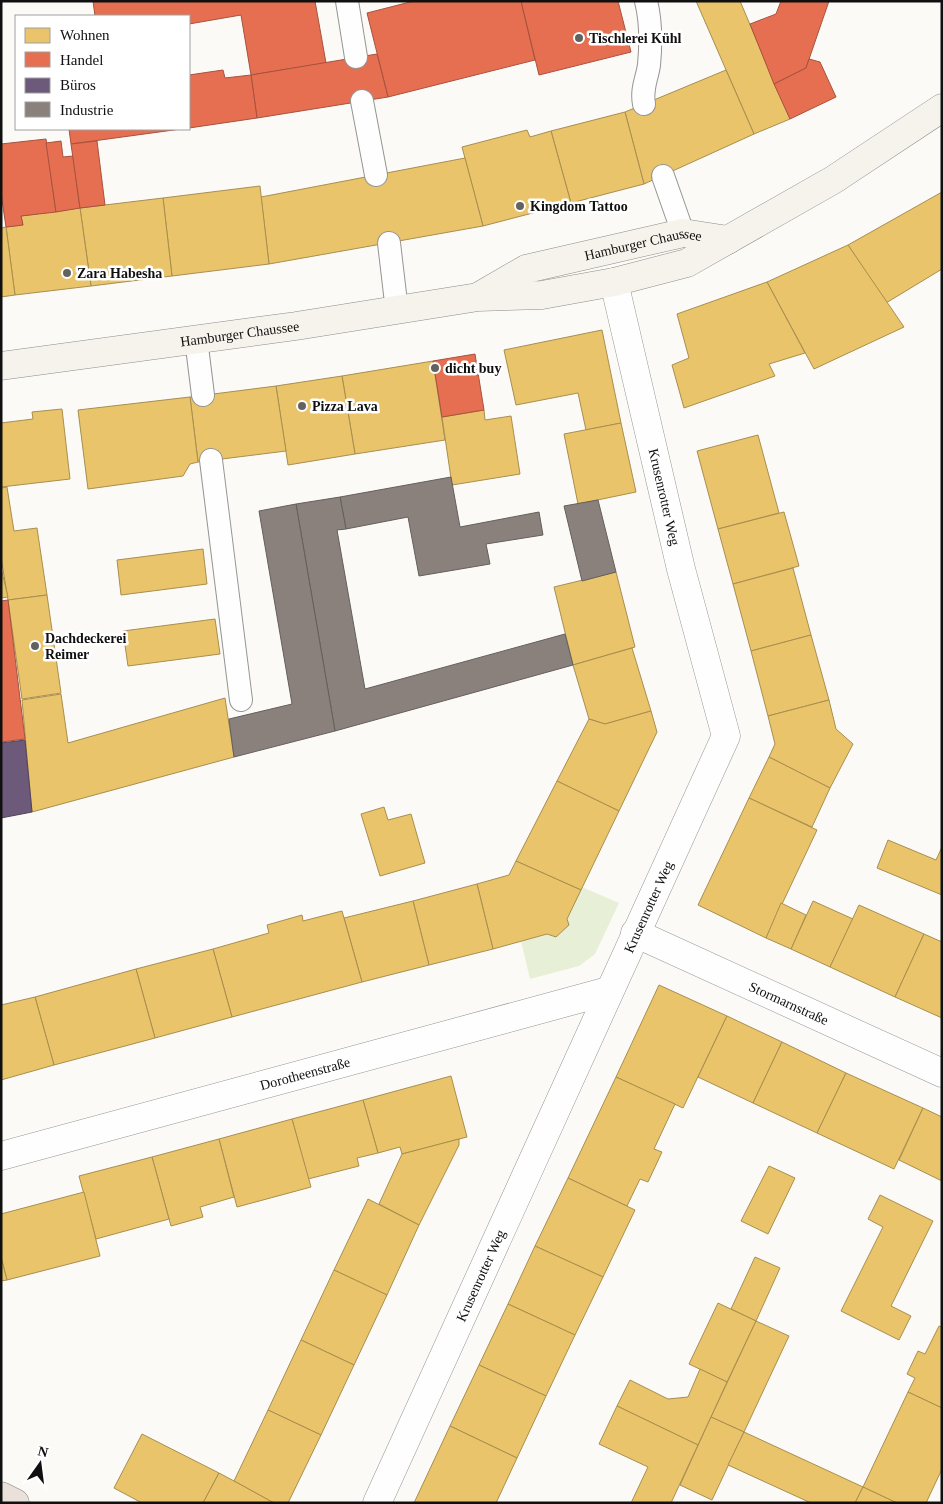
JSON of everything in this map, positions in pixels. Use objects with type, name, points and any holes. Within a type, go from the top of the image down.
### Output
[{"type":"highway","points":[[1,1496],[15,1503]]},
{"type":"main road","name":"Hamburger Chaussee","points":[[1,366],[397,311],[478,297],[542,295],[614,282],[687,263],[833,180],[942,108]]},
{"type":"main road","name":"Hamburger Chaussee","points":[[478,297],[526,269],[683,232],[728,240]]},
{"type":"street","name":"Krusenrotter Weg","points":[[377,1503],[536,1156],[608,991],[726,736],[681,569],[614,282]]},
{"type":"street","name":"Stormarnstraße","points":[[635,933],[942,1073]]},
{"type":"street","name":"Dorotheenstraße","points":[[1,1156],[608,991]]},
{"type":"lane","points":[[347,1],[356,57]]},
{"type":"lane","points":[[644,104],[642,93],[649,66],[650,15],[646,1]]},
{"type":"lane","points":[[362,101],[376,175]]},
{"type":"lane","points":[[663,176],[683,232]]},
{"type":"lane","points":[[389,243],[397,311]]},
{"type":"lane","points":[[196,339],[203,395]]},
{"type":"lane","points":[[211,460],[241,700]]},
{"type":"green space","points":[[582,887],[619,903],[595,954],[579,966],[530,979],[521,941],[547,934],[556,937],[568,926],[567,919]]},
{"type":"building: Wohnen","points":[[696,1],[740,1],[790,119],[754,134]]},
{"type":"building: Wohnen","points":[[726,70],[754,134],[644,184],[625,112]]},
{"type":"building: Wohnen","points":[[625,112],[644,184],[571,203],[551,131]]},
{"type":"building: Wohnen","points":[[527,130],[530,137],[551,131],[571,203],[483,226],[462,147]]},
{"type":"building: Wohnen","points":[[465,158],[483,226],[269,264],[261,197]]},
{"type":"building: Wohnen","points":[[260,186],[269,264],[172,276],[163,198]]},
{"type":"building: Wohnen","points":[[942,192],[942,269],[886,303],[848,245]]},
{"type":"building: Wohnen","points":[[163,198],[172,276],[91,286],[80,208]]},
{"type":"building: Wohnen","points":[[80,208],[91,286],[15,295],[6,227],[23,225],[21,216]]},
{"type":"building: Wohnen","points":[[6,227],[15,295],[1,297],[1,228]]},
{"type":"building: Wohnen","points":[[848,245],[904,327],[814,369],[767,282]]},
{"type":"building: Wohnen","points":[[767,282],[805,353],[769,364],[775,376],[684,408],[672,365],[689,358],[677,314]]},
{"type":"building: Wohnen","points":[[602,330],[621,423],[586,430],[578,393],[516,405],[504,350]]},
{"type":"building: Wohnen","points":[[433,361],[445,440],[355,454],[342,376]]},
{"type":"building: Wohnen","points":[[342,376],[355,454],[288,465],[276,386]]},
{"type":"building: Wohnen","points":[[276,386],[286,451],[198,462],[190,397]]},
{"type":"building: Wohnen","points":[[190,397],[198,462],[190,464],[183,476],[88,489],[78,410]]},
{"type":"building: Wohnen","points":[[62,409],[70,479],[1,487],[1,423],[33,419],[32,412]]},
{"type":"building: Wohnen","points":[[484,410],[485,420],[511,416],[520,474],[452,485],[442,417]]},
{"type":"building: Wohnen","points":[[621,423],[636,492],[578,504],[564,434]]},
{"type":"building: Wohnen","points":[[758,435],[779,513],[718,529],[697,451]]},
{"type":"building: Wohnen","points":[[7,487],[14,531],[37,528],[47,595],[8,600],[1,557],[1,488]]},
{"type":"building: Wohnen","points":[[784,512],[799,566],[733,584],[718,529]]},
{"type":"building: Wohnen","points":[[203,549],[207,584],[121,595],[117,560]]},
{"type":"building: Wohnen","points":[[1,568],[8,597],[1,598]]},
{"type":"building: Wohnen","points":[[793,568],[811,635],[751,651],[733,584]]},
{"type":"building: Wohnen","points":[[616,572],[635,647],[573,665],[554,587]]},
{"type":"building: Wohnen","name":"Dachdeckerei Reimer","points":[[47,595],[61,693],[22,699],[8,600]]},
{"type":"building: Wohnen","points":[[215,619],[220,654],[128,666],[123,631]]},
{"type":"building: Wohnen","points":[[811,635],[829,700],[768,716],[751,651]]},
{"type":"building: Wohnen","points":[[632,648],[651,711],[605,724],[589,719],[573,665]]},
{"type":"building: Wohnen","points":[[61,694],[68,743],[225,698],[234,757],[32,812],[22,700]]},
{"type":"building: Wohnen","points":[[829,700],[836,729],[853,744],[830,788],[769,757],[775,744],[768,716]]},
{"type":"building: Wohnen","points":[[651,711],[657,732],[619,811],[557,781],[589,719],[605,724]]},
{"type":"building: Wohnen","points":[[769,757],[830,788],[812,827],[749,798]]},
{"type":"building: Wohnen","points":[[557,781],[619,811],[581,890],[516,861]]},
{"type":"building: Wohnen","points":[[749,798],[817,830],[766,938],[698,905]]},
{"type":"building: Wohnen","points":[[384,807],[388,820],[411,814],[425,863],[380,876],[361,814]]},
{"type":"building: Wohnen","points":[[888,840],[936,860],[942,847],[942,895],[877,868]]},
{"type":"building: Wohnen","points":[[516,861],[581,890],[567,919],[569,925],[556,937],[547,934],[493,949],[477,884],[509,875]]},
{"type":"building: Wohnen","points":[[477,884],[493,949],[429,965],[413,901]]},
{"type":"building: Wohnen","points":[[413,901],[429,965],[362,982],[344,918]]},
{"type":"building: Wohnen","points":[[813,901],[853,919],[830,967],[791,949]]},
{"type":"building: Wohnen","points":[[781,903],[806,915],[791,949],[766,938]]},
{"type":"building: Wohnen","points":[[859,905],[924,934],[895,997],[830,967]]},
{"type":"building: Wohnen","points":[[342,911],[362,982],[232,1017],[213,949],[269,933],[267,925],[302,915],[303,921]]},
{"type":"building: Wohnen","points":[[924,934],[942,942],[942,1018],[895,997]]},
{"type":"building: Wohnen","points":[[213,949],[232,1017],[155,1038],[136,969]]},
{"type":"building: Wohnen","points":[[136,969],[155,1038],[54,1065],[35,997]]},
{"type":"building: Wohnen","points":[[659,985],[727,1016],[683,1108],[616,1077]]},
{"type":"building: Wohnen","points":[[35,997],[54,1065],[1,1080],[1,1005]]},
{"type":"building: Wohnen","points":[[727,1016],[782,1042],[753,1103],[698,1077]]},
{"type":"building: Wohnen","points":[[782,1042],[846,1073],[817,1133],[753,1103]]},
{"type":"building: Wohnen","points":[[846,1073],[923,1108],[894,1169],[817,1133]]},
{"type":"building: Wohnen","points":[[451,1076],[467,1137],[402,1154],[400,1147],[378,1153],[363,1100]]},
{"type":"building: Wohnen","points":[[616,1077],[675,1104],[654,1149],[662,1152],[648,1182],[640,1179],[627,1206],[568,1178]]},
{"type":"building: Wohnen","points":[[363,1100],[378,1153],[357,1158],[359,1166],[308,1179],[292,1119]]},
{"type":"building: Wohnen","points":[[923,1108],[942,1117],[942,1181],[899,1160]]},
{"type":"building: Wohnen","points":[[292,1119],[311,1187],[237,1207],[219,1139]]},
{"type":"building: Wohnen","points":[[219,1139],[234,1197],[200,1207],[203,1217],[171,1226],[152,1157]]},
{"type":"building: Wohnen","points":[[459,1139],[459,1145],[419,1225],[379,1204],[402,1154]]},
{"type":"building: Wohnen","points":[[152,1157],[169,1219],[96,1239],[79,1176]]},
{"type":"building: Wohnen","points":[[769,1166],[795,1178],[768,1234],[741,1221]]},
{"type":"building: Wohnen","points":[[568,1178],[635,1210],[603,1277],[535,1246]]},
{"type":"building: Wohnen","points":[[84,1192],[100,1256],[7,1280],[1,1257],[1,1214]]},
{"type":"building: Wohnen","points":[[880,1195],[933,1221],[891,1306],[911,1316],[899,1340],[841,1311],[883,1227],[868,1219]]},
{"type":"building: Wohnen","points":[[368,1199],[419,1225],[387,1295],[334,1270]]},
{"type":"building: Wohnen","points":[[535,1246],[603,1277],[575,1335],[508,1304]]},
{"type":"building: Wohnen","points":[[1,1257],[7,1280],[1,1281]]},
{"type":"building: Wohnen","points":[[755,1257],[780,1268],[756,1321],[731,1309]]},
{"type":"building: Wohnen","points":[[334,1270],[387,1295],[354,1365],[301,1340]]},
{"type":"building: Wohnen","points":[[718,1303],[756,1321],[727,1382],[689,1364]]},
{"type":"building: Wohnen","points":[[508,1304],[575,1335],[546,1396],[479,1365]]},
{"type":"building: Wohnen","points":[[756,1321],[789,1336],[744,1432],[711,1417]]},
{"type":"building: Wohnen","points":[[939,1326],[942,1327],[942,1408],[908,1392],[915,1378],[907,1374],[918,1351],[925,1354]]},
{"type":"building: Wohnen","points":[[301,1340],[354,1365],[321,1435],[268,1410]]},
{"type":"building: Wohnen","points":[[479,1365],[546,1396],[517,1458],[450,1426]]},
{"type":"building: Wohnen","points":[[700,1369],[727,1382],[698,1445],[617,1406],[630,1380],[668,1399],[688,1397]]},
{"type":"building: Wohnen","points":[[908,1392],[942,1408],[942,1469],[926,1503],[897,1503],[863,1487]]},
{"type":"building: Wohnen","points":[[617,1406],[698,1445],[671,1503],[631,1503],[648,1467],[599,1444]]},
{"type":"building: Wohnen","points":[[268,1410],[321,1435],[288,1503],[274,1503],[234,1481]]},
{"type":"building: Wohnen","points":[[711,1417],[744,1432],[712,1500],[680,1485]]},
{"type":"building: Wohnen","points":[[450,1426],[517,1458],[496,1503],[414,1503]]},
{"type":"building: Wohnen","points":[[744,1432],[863,1487],[855,1503],[811,1503],[728,1465]]},
{"type":"building: Wohnen","points":[[142,1434],[219,1473],[203,1503],[142,1503],[114,1488]]},
{"type":"building: Wohnen","points":[[219,1473],[234,1481],[274,1503],[203,1503]]},
{"type":"building: Wohnen","points":[[863,1487],[897,1503],[855,1503]]},
{"type":"building: Handel","points":[[93,1],[315,1],[326,63],[251,75],[241,15],[190,24],[190,15],[95,15]]},
{"type":"building: Handel","points":[[414,1],[521,1],[535,60],[388,97],[367,13]]},
{"type":"building: Handel","name":"Tischlerei Kühl","points":[[521,1],[618,1],[631,52],[539,75]]},
{"type":"building: Handel","points":[[781,1],[829,1],[806,68],[774,84],[750,24],[776,14]]},
{"type":"building: Handel","points":[[377,54],[388,97],[257,118],[251,75]]},
{"type":"building: Handel","points":[[809,59],[820,62],[836,97],[790,119],[774,84],[806,68]]},
{"type":"building: Handel","points":[[223,70],[225,78],[251,75],[257,118],[190,128],[190,75]]},
{"type":"building: Handel","points":[[69,130],[174,130],[71,144]]},
{"type":"building: Handel","points":[[46,139],[56,212],[21,216],[23,225],[6,227],[1,193],[1,144]]},
{"type":"building: Handel","points":[[61,141],[63,157],[73,156],[80,208],[56,212],[46,143]]},
{"type":"building: Handel","points":[[97,141],[105,205],[80,208],[71,144]]},
{"type":"building: Handel","points":[[475,354],[484,410],[442,417],[433,361]]},
{"type":"building: Handel","points":[[8,600],[25,739],[1,742],[1,601]]},
{"type":"building: Büros","points":[[25,740],[32,812],[1,818],[1,743]]},
{"type":"building: Industrie","points":[[451,477],[460,527],[539,512],[543,535],[486,544],[490,564],[419,576],[408,517],[346,529],[340,497]]},
{"type":"building: Industrie","points":[[340,497],[346,529],[337,530],[365,689],[565,634],[573,665],[335,731],[296,504]]},
{"type":"building: Industrie","points":[[598,500],[616,572],[582,581],[564,506]]},
{"type":"building: Industrie","points":[[296,504],[335,731],[234,757],[229,719],[292,704],[259,511]]},
{"type":"place","name":"Tischlerei Kühl","points":[[579,38]]},
{"type":"place","name":"Kingdom Tattoo","points":[[520,206]]},
{"type":"place","name":"Zara Habesha","points":[[67,273]]},
{"type":"place","name":"dicht buy","points":[[435,368]]},
{"type":"place","name":"Pizza Lava","points":[[302,406]]},
{"type":"place","name":"Dachdeckerei Reimer","points":[[35,646]]}]
